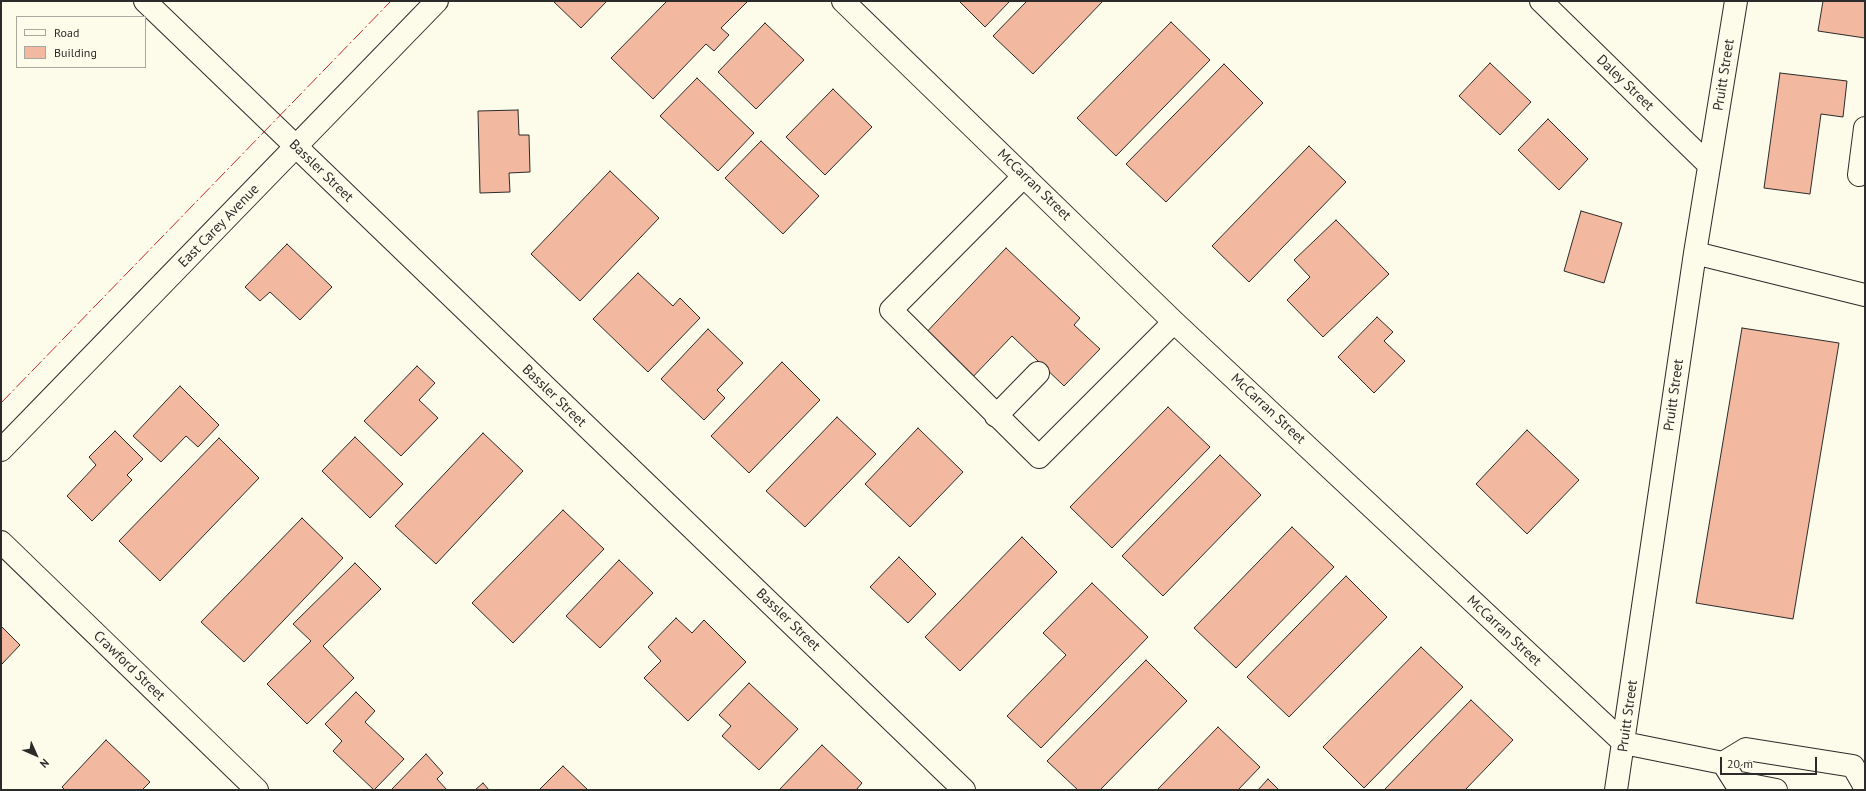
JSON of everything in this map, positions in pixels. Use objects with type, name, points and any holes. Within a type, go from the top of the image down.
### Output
[{"type":"street","name":"Bassler Street","points":[[145,1],[964,790]]},
{"type":"street","name":"East Carey Avenue","points":[[1,450],[437,1]]},
{"type":"street","name":"McCarran Street","points":[[843,1],[1174,322],[1624,743]]},
{"type":"street","name":"Daley Street","points":[[1541,1],[1709,164]]},
{"type":"street","name":"Pruitt Street","points":[[1616,790],[1694,253],[1736,1]]},
{"type":"street","points":[[1859,175],[1865,128]]},
{"type":"street","points":[[1024,176],[890,310],[996,416],[1039,457],[1174,322]]},
{"type":"street","points":[[1694,253],[1865,295]]},
{"type":"street","points":[[996,416],[1038,373]]},
{"type":"street","name":"Crawford Street","points":[[1,542],[257,790]]},
{"type":"street","points":[[1624,743],[1723,764],[1735,782],[1776,790]]},
{"type":"street","points":[[1723,764],[1746,749],[1853,766],[1865,787],[1861,790]]},
{"type":"building","points":[[553,1],[607,1],[581,28]]},
{"type":"building","points":[[667,1],[748,1],[721,28],[729,35],[714,51],[706,44],[653,99],[611,58]]},
{"type":"building","points":[[959,1],[1010,1],[985,27]]},
{"type":"building","points":[[1027,1],[1103,1],[1033,74],[993,36]]},
{"type":"building","points":[[1823,1],[1865,1],[1865,38],[1818,31]]},
{"type":"building","points":[[1171,22],[1210,60],[1116,156],[1077,118]]},
{"type":"building","points":[[765,23],[804,60],[756,109],[718,72]]},
{"type":"building","points":[[1490,63],[1531,102],[1500,135],[1459,96]]},
{"type":"building","points":[[1224,64],[1263,103],[1166,202],[1126,164]]},
{"type":"building","points":[[1780,73],[1847,81],[1843,117],[1821,114],[1810,194],[1764,188]]},
{"type":"building","points":[[697,78],[754,133],[718,171],[660,116]]},
{"type":"building","points":[[833,89],[872,127],[825,175],[786,137]]},
{"type":"building","points":[[518,110],[519,135],[529,135],[530,172],[509,173],[510,192],[480,193],[478,111]]},
{"type":"building","points":[[1548,119],[1588,159],[1559,190],[1518,150]]},
{"type":"building","points":[[761,141],[819,196],[783,234],[725,178]]},
{"type":"building","points":[[1309,146],[1346,182],[1249,282],[1212,246]]},
{"type":"building","points":[[610,171],[659,218],[580,301],[531,254]]},
{"type":"building","points":[[1581,211],[1622,223],[1604,283],[1564,271]]},
{"type":"building","points":[[1336,220],[1389,274],[1323,337],[1287,300],[1310,277],[1294,260]]},
{"type":"building","points":[[287,244],[332,287],[300,320],[270,292],[260,301],[245,287]]},
{"type":"building","points":[[1006,248],[1080,318],[1074,325],[1100,349],[1064,386],[1012,336],[968,382],[921,338]]},
{"type":"building","points":[[638,273],[673,306],[680,298],[700,318],[648,372],[593,319]]},
{"type":"building","points":[[1377,317],[1393,332],[1384,341],[1405,361],[1374,393],[1338,357]]},
{"type":"building","points":[[1742,328],[1839,343],[1793,619],[1696,603]]},
{"type":"building","points":[[708,329],[743,363],[717,390],[725,398],[704,420],[661,379]]},
{"type":"building","points":[[782,362],[820,400],[749,473],[711,436]]},
{"type":"building","points":[[417,366],[435,383],[419,400],[438,418],[401,456],[364,421]]},
{"type":"building","points":[[180,386],[219,425],[198,447],[186,436],[161,462],[133,436]]},
{"type":"building","points":[[1168,407],[1210,447],[1112,548],[1070,507]]},
{"type":"building","points":[[837,417],[876,454],[805,527],[766,491]]},
{"type":"building","points":[[918,428],[963,472],[910,527],[865,484]]},
{"type":"building","points":[[1527,430],[1579,480],[1527,534],[1476,484]]},
{"type":"building","points":[[115,431],[143,459],[127,475],[132,480],[92,521],[67,496],[96,465],[89,457]]},
{"type":"building","points":[[483,433],[523,471],[436,564],[395,526]]},
{"type":"building","points":[[355,437],[403,484],[370,518],[322,471]]},
{"type":"building","points":[[219,438],[259,478],[160,581],[119,541]]},
{"type":"building","points":[[1220,455],[1261,495],[1163,596],[1122,556]]},
{"type":"building","points":[[563,510],[604,549],[513,643],[472,603]]},
{"type":"building","points":[[302,518],[343,558],[244,662],[201,622]]},
{"type":"building","points":[[1292,527],[1334,567],[1236,668],[1194,628]]},
{"type":"building","points":[[1022,537],[1057,572],[960,671],[925,637]]},
{"type":"building","points":[[899,557],[936,594],[908,623],[870,587]]},
{"type":"building","points":[[619,560],[653,593],[600,648],[566,616]]},
{"type":"building","points":[[355,563],[381,589],[323,646],[354,678],[307,724],[267,684],[311,641],[293,624]]},
{"type":"building","points":[[1346,576],[1387,617],[1289,717],[1247,677]]},
{"type":"building","points":[[1092,583],[1148,637],[1041,748],[1007,716],[1066,655],[1043,633]]},
{"type":"building","points":[[676,618],[692,633],[704,620],[746,662],[688,721],[644,678],[661,661],[648,647]]},
{"type":"building","points":[[1,626],[20,645],[1,665]]},
{"type":"building","points":[[1421,647],[1463,687],[1364,788],[1323,747]]},
{"type":"building","points":[[1146,660],[1187,701],[1100,790],[1078,790],[1047,761]]},
{"type":"building","points":[[749,683],[798,729],[759,770],[722,736],[731,726],[719,715]]},
{"type":"building","points":[[356,692],[375,711],[365,722],[404,759],[374,790],[333,751],[342,741],[325,724]]},
{"type":"building","points":[[1471,700],[1513,740],[1465,790],[1384,790]]},
{"type":"building","points":[[1218,727],[1260,767],[1238,790],[1157,790]]},
{"type":"building","points":[[106,740],[150,782],[142,790],[65,790],[62,787]]},
{"type":"building","points":[[822,745],[862,783],[856,790],[779,790]]},
{"type":"building","points":[[426,754],[443,773],[437,779],[447,790],[391,790]]},
{"type":"building","points":[[563,766],[588,790],[539,790]]},
{"type":"building","points":[[1268,779],[1279,790],[1258,790]]},
{"type":"building","points":[[483,783],[489,790],[475,790]]},
{"type":"power","points":[[1,403],[391,1]]}]
